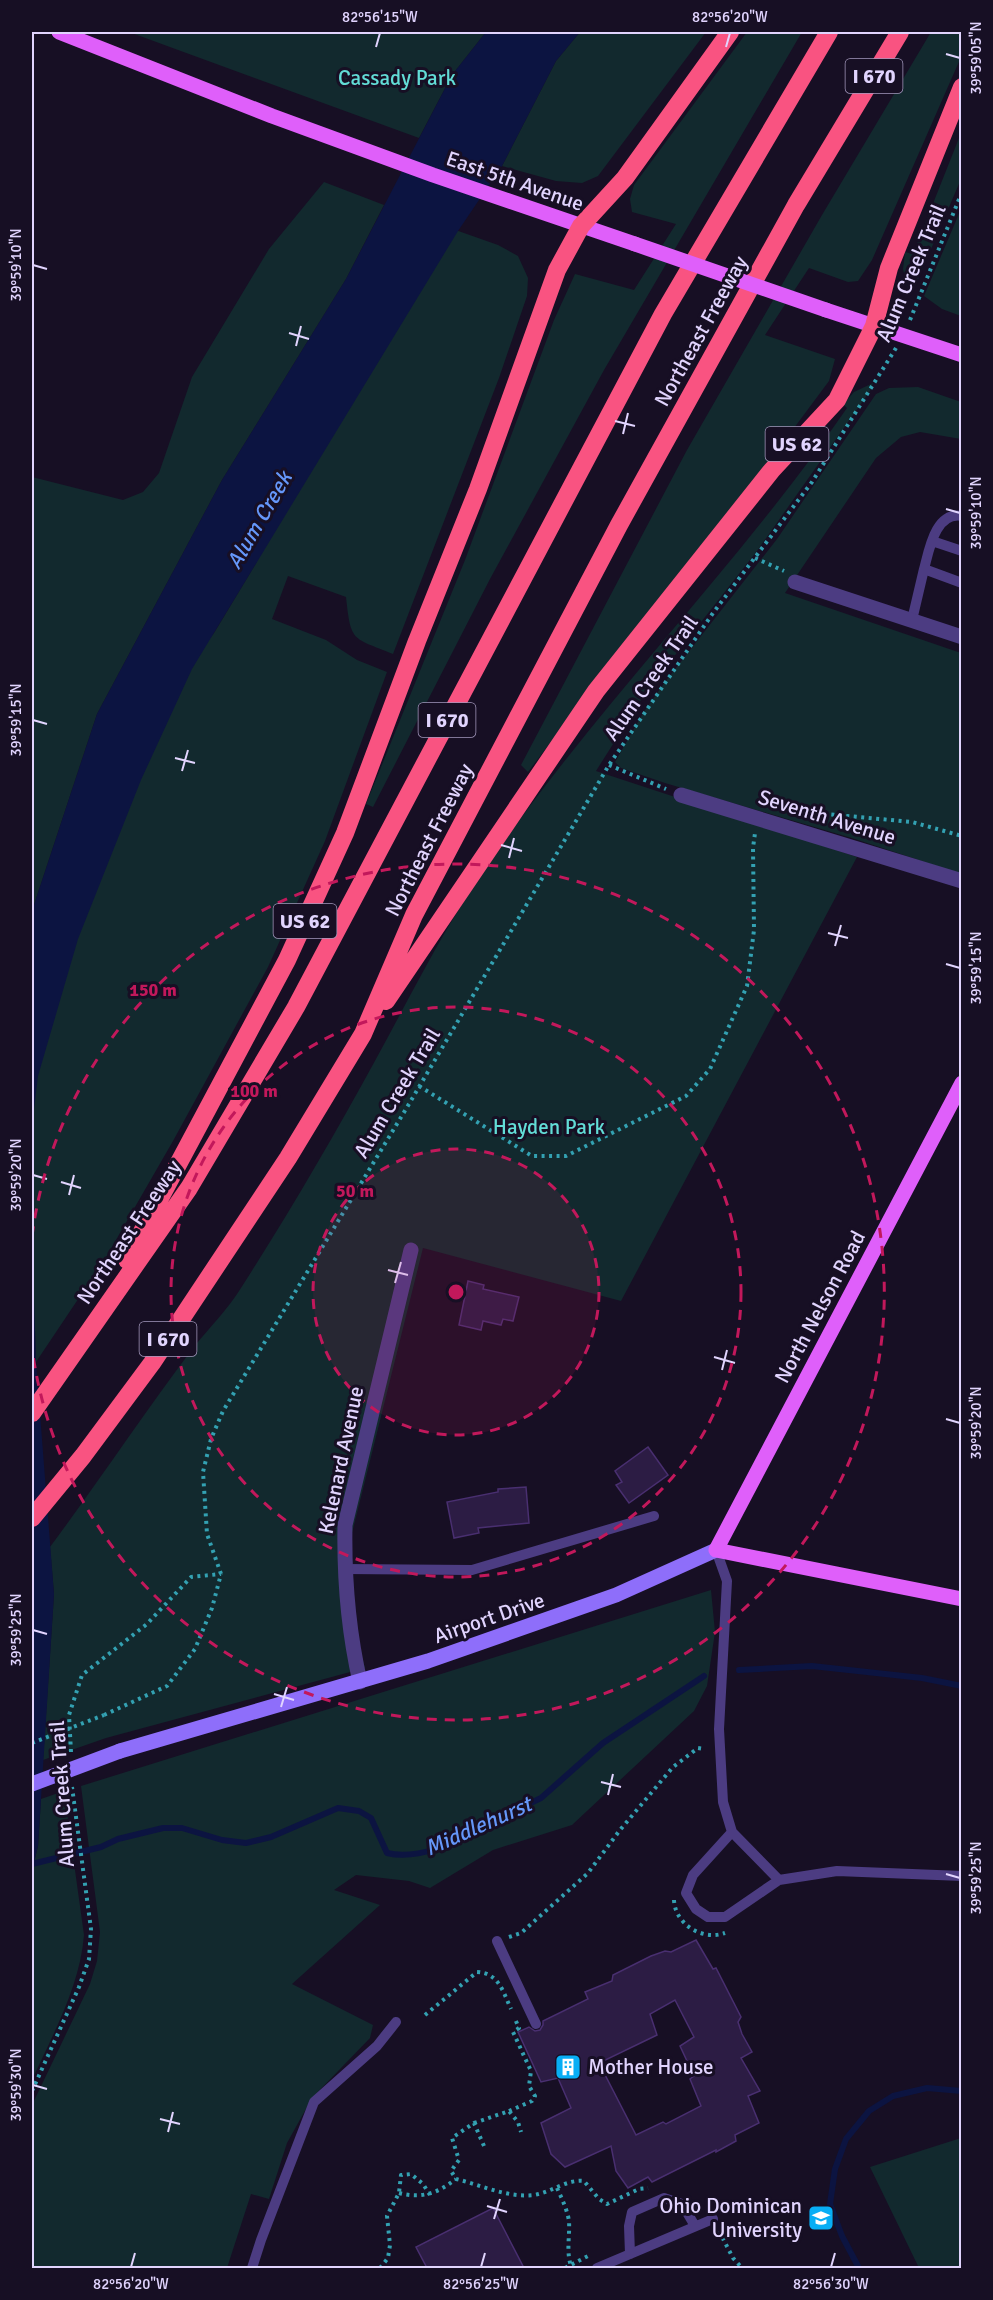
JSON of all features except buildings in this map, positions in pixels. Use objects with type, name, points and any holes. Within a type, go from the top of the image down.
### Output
[{"type":"highway","points":[[581,226],[624,178],[730,32]]},
{"type":"highway","name":"Northeast Freeway","points":[[32,1413],[189,1188],[296,1007],[663,314],[829,32]]},
{"type":"highway","name":"Northeast Freeway","points":[[32,1518],[83,1456],[152,1363],[288,1158],[363,1034],[414,915],[619,525],[796,205],[900,32]]},
{"type":"highway","points":[[874,326],[888,268],[962,87]]},
{"type":"highway","name":"US 62","points":[[87,1333],[282,970],[345,833],[417,641],[478,489],[557,270],[581,226]]},
{"type":"highway","name":"US 62","points":[[363,1034],[596,692],[772,470],[837,400],[874,326]]},
{"type":"main road","name":"East 5th Avenue","points":[[59,32],[324,135],[533,210],[962,356]]},
{"type":"main road","name":"North Nelson Road","points":[[716,1550],[962,1083]]},
{"type":"main road","points":[[716,1550],[962,1599]]},
{"type":"main road","name":"Airport Drive","points":[[32,1784],[120,1751],[428,1661],[616,1595],[716,1550]]},
{"type":"street","points":[[795,582],[962,637]]},
{"type":"street","name":"Seventh Avenue","points":[[681,795],[962,881]]},
{"type":"street","name":"Kelenard Avenue","points":[[360,1682],[350,1639],[344,1569],[345,1524],[411,1250]]},
{"type":"lane","points":[[912,620],[932,541],[941,524],[948,518],[962,516]]},
{"type":"lane","points":[[932,541],[962,551]]},
{"type":"lane","points":[[924,569],[962,583]]},
{"type":"lane","points":[[344,1569],[472,1570],[654,1516]]},
{"type":"lane","points":[[716,1550],[727,1581],[719,1729],[723,1802],[732,1832],[779,1880]]},
{"type":"lane","points":[[732,1832],[693,1875],[686,1893],[696,1909],[708,1917],[724,1917],[779,1880],[837,1871],[962,1876]]},
{"type":"lane","points":[[496,1941],[536,2024]]},
{"type":"lane","points":[[252,2268],[314,2102],[377,2046],[396,2022]]},
{"type":"lane","points":[[630,2254],[629,2226],[632,2211],[664,2198],[682,2204],[695,2226]]},
{"type":"lane","points":[[597,2268],[713,2219]]},
{"type":"path","name":"Alum Creek Trail","points":[[71,1760],[69,1715],[82,1675],[147,1624],[191,1577],[221,1574],[207,1534],[203,1472],[211,1439],[223,1411],[609,765],[713,613],[812,482],[904,336],[962,192]]},
{"type":"path","points":[[755,558],[790,574],[795,582]]},
{"type":"path","points":[[609,765],[681,795]]},
{"type":"path","points":[[784,810],[912,822],[962,836]]},
{"type":"path","points":[[419,1086],[532,1156],[566,1156],[686,1096],[710,1069],[747,986],[754,930],[753,848],[758,818]]},
{"type":"path","points":[[32,1743],[104,1715],[167,1686],[195,1649],[212,1608],[221,1574]]},
{"type":"path","points":[[496,1941],[521,1933],[588,1873],[620,1830],[673,1767],[698,1748],[705,1748],[708,1755]]},
{"type":"path","name":"Alum Creek Trail","points":[[32,2091],[79,1987],[89,1959],[91,1929],[72,1782]]},
{"type":"path","points":[[673,1892],[674,1909],[681,1922],[700,1933],[717,1935],[734,1930],[724,1917]]},
{"type":"path","points":[[425,2015],[477,1972],[488,1973],[497,1980],[519,2028],[513,2032],[531,2071],[530,2086],[535,2096],[532,2101],[474,2123],[453,2138],[459,2160],[451,2171],[456,2179],[508,2194],[534,2195],[573,2180],[584,2181],[599,2199],[607,2204],[639,2189],[628,2200]]},
{"type":"path","points":[[509,2111],[518,2122],[521,2132]]},
{"type":"path","points":[[474,2123],[484,2146]]},
{"type":"path","points":[[380,2268],[388,2258],[390,2245],[387,2217],[399,2193],[401,2175],[411,2174],[423,2184],[430,2194]]},
{"type":"path","points":[[399,2193],[417,2196],[430,2194],[443,2189],[456,2179]]},
{"type":"path","points":[[557,2188],[566,2207],[570,2266]]},
{"type":"path","points":[[713,2219],[733,2258],[742,2268]]},
{"type":"path","points":[[565,2268],[597,2252]]},
{"type":"green space","name":"Cassady Park","points":[[129,32],[486,32],[452,75],[419,138]]},
{"type":"green space","points":[[580,32],[706,32],[598,176],[582,183],[556,181],[502,166],[556,61]]},
{"type":"green space","points":[[747,32],[802,32],[604,370],[490,579],[373,807],[366,804],[465,560],[554,320],[575,274],[634,290],[676,224],[632,212],[630,199],[634,185]]},
{"type":"green space","points":[[931,32],[961,32],[961,57],[872,260],[858,281],[848,282],[809,268],[765,335],[835,359],[829,381],[528,772],[521,765],[687,450],[822,215]]},
{"type":"green space","points":[[961,133],[961,179],[914,289],[908,291],[903,269],[905,252],[913,254]]},
{"type":"green space","points":[[324,182],[384,205],[346,279],[222,480],[97,714],[32,911],[32,477],[123,500],[143,492],[159,473],[192,377],[269,249]]},
{"type":"green space","points":[[961,209],[961,316],[942,309],[924,296]]},
{"type":"green space","points":[[430,221],[498,245],[518,256],[528,278],[527,296],[499,378],[393,654],[361,641],[356,636],[352,631],[346,597],[288,576],[272,619],[326,640],[357,660],[387,672],[325,841],[268,967],[173,1141],[105,1259],[36,1362],[35,1331],[32,1337],[32,1034],[142,722],[214,633],[255,565]]},
{"type":"green space","name":"Hayden Park","points":[[873,383],[870,391],[757,551],[646,692],[596,771],[857,857],[621,1301],[423,1248],[352,1533],[350,1612],[365,1668],[106,1738],[43,1760],[54,1594],[50,1547],[193,1348],[241,1288],[327,1146],[439,943],[480,876],[523,815],[568,756],[758,527],[847,408],[843,404],[854,392]]},
{"type":"green space","points":[[918,387],[961,402],[961,439],[920,432],[901,437],[876,458],[785,593],[961,653],[961,874],[855,839],[665,783],[621,768],[615,762],[643,713],[777,539],[876,394],[889,388]]},
{"type":"green space","points":[[711,1590],[715,1632],[707,1686],[694,1711],[572,1825],[493,1850],[430,1888],[409,1881],[356,1875],[334,1890],[380,1905],[292,1984],[373,2025],[370,2038],[312,2098],[287,2143],[269,2199],[251,2194],[227,2268],[32,2268],[32,2105],[90,1984],[97,1961],[100,1932],[81,1786]]},
{"type":"green space","points":[[64,1791],[84,1935],[71,1991],[32,2080],[32,1870],[38,1846],[41,1799]]},
{"type":"green space","points":[[961,2138],[961,2268],[919,2268],[870,2167]]},
{"type":"water","name":"Alum Creek","points":[[486,32],[580,32],[556,61],[502,166],[458,231],[192,669],[141,780],[78,939],[38,1076],[32,1126],[32,911],[97,714],[222,480],[346,279],[452,75]]},
{"type":"water","points":[[32,1235],[36,1362],[54,1594],[38,1846],[32,1870]]},
{"type":"waterway","name":"Middlehurst","points":[[739,1670],[812,1666],[922,1678],[962,1686]]},
{"type":"waterway","name":"Middlehurst","points":[[32,1864],[101,1847],[118,1839],[163,1828],[182,1828],[222,1840],[246,1843],[271,1837],[338,1808],[359,1811],[371,1818],[387,1853],[405,1855],[430,1851],[541,1798],[603,1743],[704,1676]]},
{"type":"waterway","name":"Middlehurst","points":[[859,2268],[842,2236],[830,2204],[835,2169],[846,2139],[869,2111],[893,2096],[927,2088],[962,2091]]},
{"type":"place","name":"Mother House","points":[[568,2067]]},
{"type":"place","name":"Ohio Dominican University","points":[[821,2218]]}]
